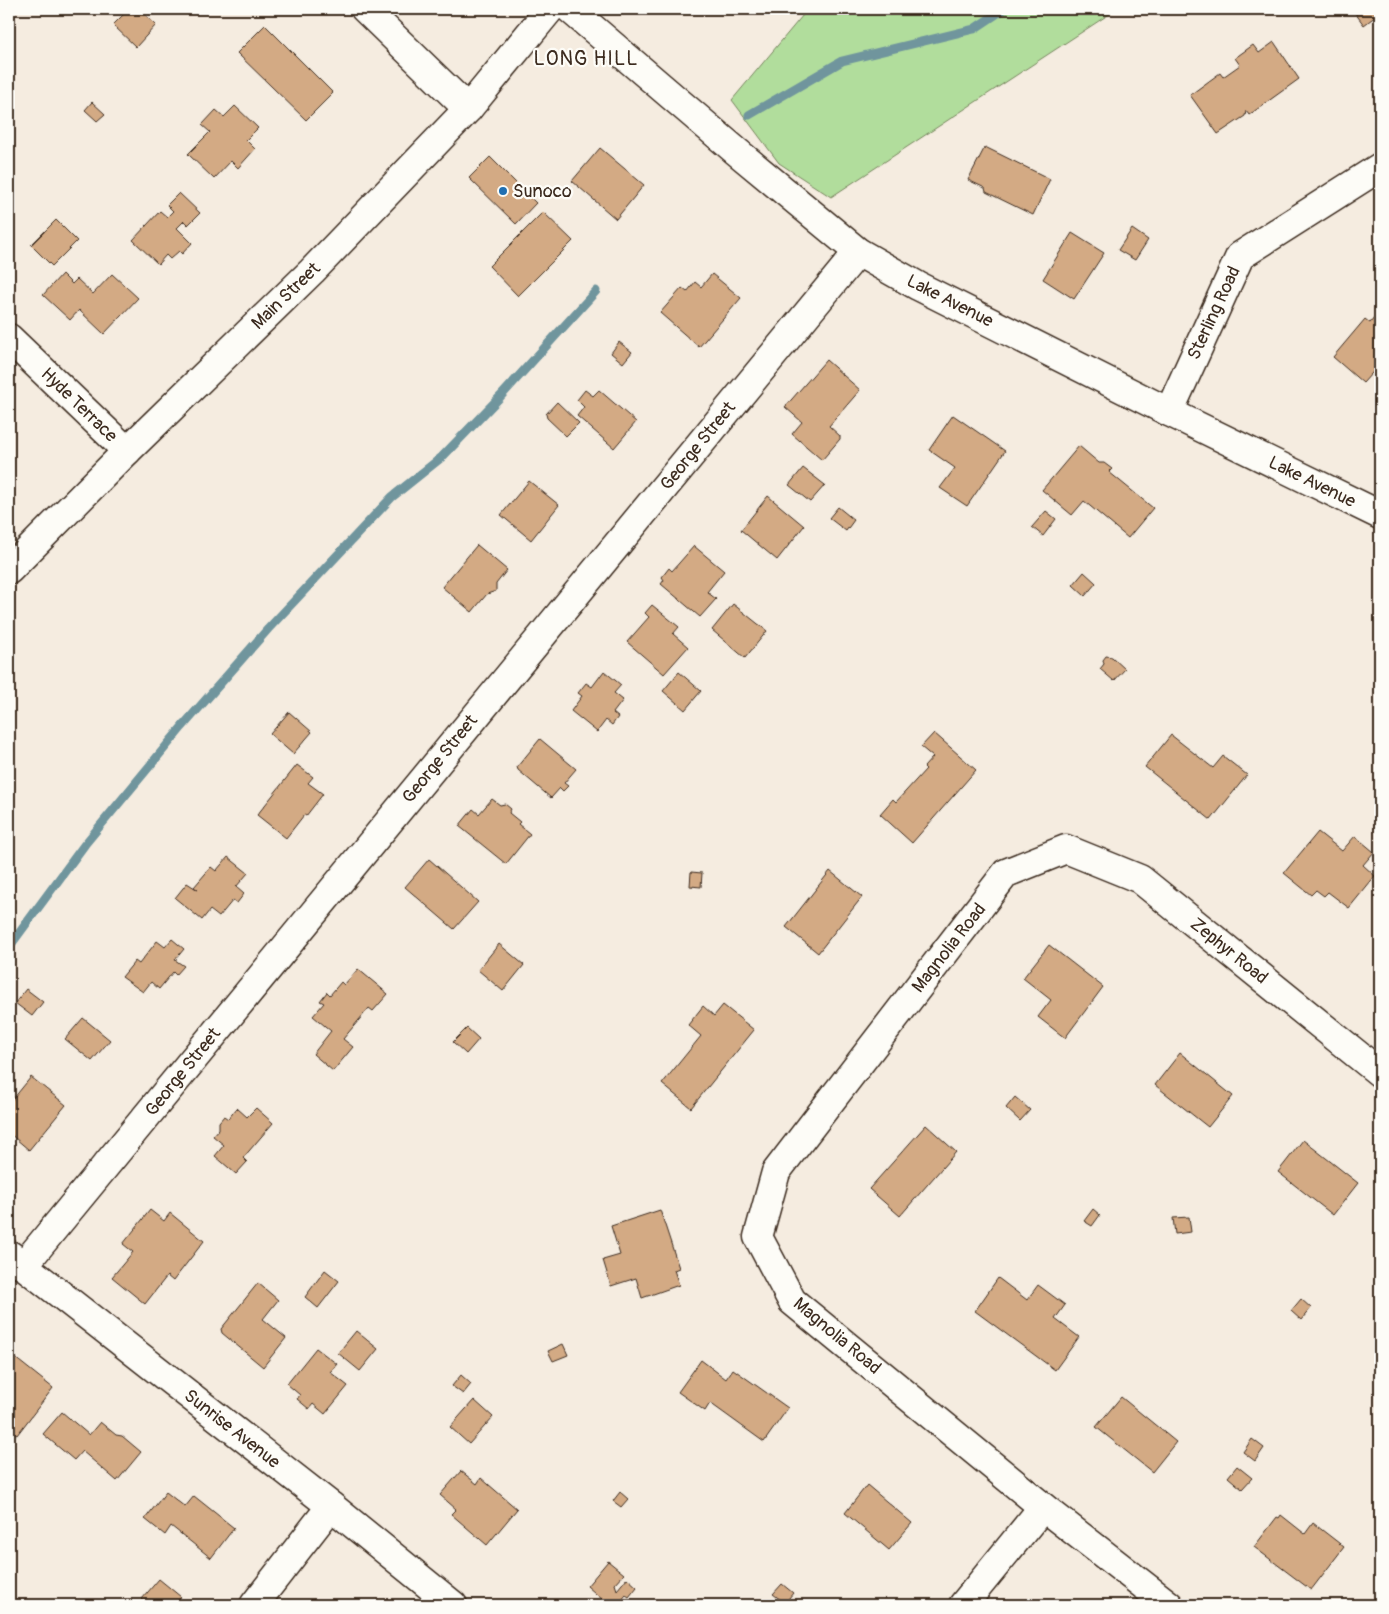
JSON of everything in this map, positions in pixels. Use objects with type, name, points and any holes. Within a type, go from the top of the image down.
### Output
[{"type":"street","points":[[365,9],[468,109]]},
{"type":"street","name":"Main Street","points":[[9,570],[127,451],[312,271],[468,109],[550,9]]},
{"type":"street","name":"Lake Avenue","points":[[570,9],[858,252],[918,286],[1168,412],[1380,515]]},
{"type":"street","name":"Sterling Road","points":[[1168,412],[1240,256],[1380,167]]},
{"type":"street","name":"George Street","points":[[16,1260],[858,252]]},
{"type":"street","name":"Hyde Terrace","points":[[9,338],[127,451]]},
{"type":"street","name":"Zephyr Road","points":[[1066,850],[1140,879],[1380,1072]]},
{"type":"street","name":"Magnolia Road","points":[[1066,850],[1006,874],[776,1172],[758,1236],[792,1301],[1043,1507],[1169,1605]]},
{"type":"street","name":"Sunrise Avenue","points":[[16,1260],[331,1506],[453,1605]]},
{"type":"street","points":[[254,1605],[331,1506]]},
{"type":"street","points":[[963,1605],[1043,1507]]},
{"type":"green space","points":[[808,9],[1117,9],[831,197],[779,163],[732,100]]},
{"type":"building","points":[[129,9],[139,9],[156,25],[136,47],[113,25]]},
{"type":"building","points":[[1352,9],[1380,9],[1380,13],[1364,25]]},
{"type":"building","points":[[265,25],[333,93],[306,120],[237,53]]},
{"type":"building","points":[[1274,42],[1299,79],[1249,115],[1246,111],[1245,116],[1218,134],[1190,95],[1220,73],[1223,77],[1240,65],[1235,58],[1253,45],[1259,53]]},
{"type":"building","points":[[92,102],[105,114],[97,121],[85,110]]},
{"type":"building","points":[[235,106],[258,128],[246,140],[255,149],[238,168],[231,161],[214,179],[188,154],[210,132],[202,125],[216,110],[224,117]]},
{"type":"building","points":[[985,147],[1050,179],[1033,215],[986,192],[985,188],[968,180]]},
{"type":"building","points":[[600,148],[644,185],[616,219],[572,181]]},
{"type":"building","name":"Sunoco","points":[[490,157],[536,203],[516,224],[469,178]]},
{"type":"building","points":[[179,193],[200,213],[188,225],[184,221],[177,228],[192,243],[182,254],[179,251],[170,259],[166,255],[158,264],[133,240],[160,211],[167,217],[173,211],[167,205]]},
{"type":"building","points":[[543,212],[573,241],[518,296],[489,266]]},
{"type":"building","points":[[56,220],[77,241],[52,266],[31,245]]},
{"type":"building","points":[[1132,229],[1148,240],[1135,260],[1118,250]]},
{"type":"building","points":[[1072,233],[1104,253],[1074,299],[1043,279]]},
{"type":"building","points":[[62,274],[72,284],[77,279],[93,294],[112,274],[138,298],[104,334],[79,310],[70,320],[43,295]]},
{"type":"building","points":[[712,274],[741,298],[699,347],[660,313],[682,288],[687,292],[695,282],[701,287]]},
{"type":"building","points":[[1380,311],[1380,364],[1363,383],[1333,357],[1365,319],[1370,323]]},
{"type":"building","points":[[619,342],[632,352],[623,363],[611,353]]},
{"type":"building","points":[[826,360],[860,390],[829,426],[840,436],[840,439],[822,460],[792,434],[802,422],[785,407]]},
{"type":"building","points":[[585,390],[593,396],[599,390],[636,422],[614,448],[577,416],[584,407],[577,400]]},
{"type":"building","points":[[557,402],[579,423],[566,436],[547,418],[546,414]]},
{"type":"building","points":[[953,415],[1005,451],[967,506],[940,488],[955,468],[929,450]]},
{"type":"building","points":[[1079,446],[1099,463],[1104,463],[1112,469],[1109,472],[1153,508],[1128,538],[1084,501],[1072,515],[1042,490]]},
{"type":"building","points":[[803,468],[825,485],[810,502],[789,485]]},
{"type":"building","points":[[529,481],[559,505],[531,540],[501,515]]},
{"type":"building","points":[[768,496],[804,526],[777,560],[741,530]]},
{"type":"building","points":[[838,507],[854,520],[846,531],[829,518]]},
{"type":"building","points":[[1046,511],[1056,519],[1043,536],[1032,527]]},
{"type":"building","points":[[477,545],[507,570],[496,584],[496,591],[487,594],[472,612],[442,587]]},
{"type":"building","points":[[694,546],[724,571],[707,592],[716,599],[700,617],[661,584],[664,580],[662,577],[669,568],[672,571]]},
{"type":"building","points":[[1084,572],[1096,583],[1085,596],[1073,585]]},
{"type":"building","points":[[733,604],[767,631],[745,658],[712,630]]},
{"type":"building","points":[[652,605],[679,627],[673,634],[688,647],[664,674],[627,642],[649,617],[645,613]]},
{"type":"building","points":[[1106,656],[1112,657],[1125,669],[1114,681],[1100,669],[1104,664],[1103,660]]},
{"type":"building","points":[[604,671],[621,685],[614,693],[623,700],[613,713],[618,717],[612,725],[606,720],[597,732],[571,711],[582,696],[578,693],[586,683],[592,687]]},
{"type":"building","points":[[679,672],[701,691],[685,710],[663,691]]},
{"type":"building","points":[[289,712],[312,732],[293,754],[270,734]]},
{"type":"building","points":[[934,733],[976,770],[912,843],[880,814],[893,799],[896,802],[926,769],[924,767],[933,757],[921,747]]},
{"type":"building","points":[[1171,735],[1213,768],[1223,756],[1247,775],[1211,820],[1145,767]]},
{"type":"building","points":[[540,739],[576,769],[564,783],[568,786],[563,791],[560,788],[551,798],[518,770],[517,767]]},
{"type":"building","points":[[297,765],[313,777],[308,783],[323,794],[286,838],[257,815]]},
{"type":"building","points":[[492,799],[500,805],[505,804],[511,809],[509,813],[530,834],[506,864],[459,826],[473,809],[479,814]]},
{"type":"building","points":[[1318,832],[1342,851],[1355,836],[1374,852],[1363,865],[1375,876],[1349,908],[1328,892],[1324,896],[1316,890],[1311,895],[1284,873]]},
{"type":"building","points":[[228,857],[248,873],[236,887],[244,894],[237,903],[233,900],[219,917],[210,910],[202,920],[175,898],[187,883],[198,890],[194,887],[211,867],[216,871]]},
{"type":"building","points":[[429,859],[478,902],[454,929],[405,887]]},
{"type":"building","points":[[830,871],[862,897],[818,953],[786,927]]},
{"type":"building","points":[[691,872],[702,873],[701,887],[690,886]]},
{"type":"building","points":[[172,939],[184,949],[175,960],[184,966],[176,975],[173,972],[159,989],[151,982],[143,992],[122,977],[135,961],[139,964],[157,941],[165,947]]},
{"type":"building","points":[[499,944],[524,965],[503,991],[478,970]]},
{"type":"building","points":[[1049,945],[1103,987],[1065,1038],[1038,1017],[1051,1000],[1023,978]]},
{"type":"building","points":[[358,969],[388,994],[373,1011],[369,1008],[343,1039],[353,1047],[333,1071],[313,1054],[331,1031],[313,1016],[324,1003],[320,1001],[327,992],[330,995],[341,982],[344,985]]},
{"type":"building","points":[[26,989],[43,1002],[32,1016],[15,1003]]},
{"type":"building","points":[[723,1005],[754,1030],[691,1108],[662,1084],[701,1036],[688,1025],[703,1006],[714,1016]]},
{"type":"building","points":[[83,1018],[110,1040],[92,1061],[65,1039]]},
{"type":"building","points":[[467,1028],[479,1039],[466,1054],[453,1042]]},
{"type":"building","points":[[1180,1053],[1233,1096],[1208,1127],[1155,1085]]},
{"type":"building","points":[[31,1077],[66,1105],[29,1150],[9,1133],[9,1104]]},
{"type":"building","points":[[1015,1097],[1030,1110],[1020,1121],[1006,1108]]},
{"type":"building","points":[[237,1108],[247,1117],[256,1108],[273,1123],[243,1158],[247,1162],[236,1174],[215,1156],[224,1145],[213,1136],[219,1129],[219,1122],[224,1116],[228,1119]]},
{"type":"building","points":[[926,1125],[956,1152],[900,1216],[869,1189]]},
{"type":"building","points":[[1303,1140],[1358,1183],[1333,1215],[1278,1172]]},
{"type":"building","points":[[1093,1209],[1100,1215],[1092,1226],[1084,1221]]},
{"type":"building","points":[[150,1210],[164,1221],[170,1213],[204,1241],[173,1281],[167,1276],[145,1304],[112,1277],[133,1252],[123,1244]]},
{"type":"building","points":[[660,1210],[679,1268],[674,1270],[679,1285],[642,1298],[636,1278],[611,1286],[603,1260],[620,1255],[611,1226]]},
{"type":"building","points":[[1189,1217],[1191,1232],[1175,1234],[1173,1218]]},
{"type":"building","points":[[325,1270],[339,1281],[318,1308],[305,1297]]},
{"type":"building","points":[[998,1278],[1027,1300],[1038,1285],[1065,1305],[1055,1319],[1079,1337],[1055,1370],[975,1311]]},
{"type":"building","points":[[258,1283],[278,1300],[263,1319],[286,1338],[263,1367],[222,1333],[221,1329]]},
{"type":"building","points":[[1301,1299],[1311,1308],[1301,1320],[1291,1311]]},
{"type":"building","points":[[356,1331],[378,1349],[360,1371],[338,1353]]},
{"type":"building","points":[[563,1344],[568,1355],[553,1361],[548,1351]]},
{"type":"building","points":[[316,1348],[337,1364],[330,1372],[348,1386],[325,1414],[313,1404],[309,1409],[297,1399],[300,1395],[287,1384]]},
{"type":"building","points":[[9,1353],[53,1388],[17,1435],[9,1429]]},
{"type":"building","points":[[701,1360],[726,1379],[733,1369],[788,1408],[764,1442],[710,1403],[705,1411],[678,1392]]},
{"type":"building","points":[[461,1375],[471,1384],[463,1394],[452,1386]]},
{"type":"building","points":[[1121,1397],[1176,1442],[1152,1472],[1096,1427]]},
{"type":"building","points":[[474,1400],[493,1417],[469,1444],[450,1427]]},
{"type":"building","points":[[62,1412],[89,1435],[100,1422],[116,1435],[122,1436],[141,1452],[117,1481],[82,1451],[74,1460],[43,1434]]},
{"type":"building","points":[[1252,1439],[1264,1448],[1255,1461],[1243,1452]]},
{"type":"building","points":[[1237,1466],[1252,1478],[1242,1489],[1228,1477]]},
{"type":"building","points":[[461,1471],[477,1484],[481,1478],[517,1509],[487,1545],[451,1514],[456,1509],[440,1495]]},
{"type":"building","points":[[867,1485],[912,1523],[889,1550],[845,1513]]},
{"type":"building","points":[[166,1492],[185,1507],[194,1496],[234,1528],[211,1558],[171,1526],[165,1535],[145,1519]]},
{"type":"building","points":[[620,1492],[628,1499],[621,1507],[613,1501]]},
{"type":"building","points":[[1281,1515],[1305,1534],[1313,1523],[1344,1547],[1311,1590],[1254,1547],[1277,1517],[1279,1518]]},
{"type":"building","points":[[608,1561],[624,1574],[615,1584],[617,1590],[627,1578],[637,1587],[629,1597],[626,1595],[619,1603],[622,1605],[599,1605],[603,1600],[587,1586]]},
{"type":"building","points":[[159,1579],[181,1597],[174,1605],[149,1605],[142,1599]]},
{"type":"building","points":[[782,1584],[793,1593],[785,1603],[773,1594]]},
{"type":"waterway","points":[[749,115],[842,61],[974,29],[1004,9]]},
{"type":"waterway","points":[[9,947],[85,844],[182,727],[268,629],[392,497],[442,457],[500,397],[596,291]]},
{"type":"place","name":"Sunoco","points":[[503,191]]},
{"type":"district","name":"LONG HILL","points":[[586,58]]}]
